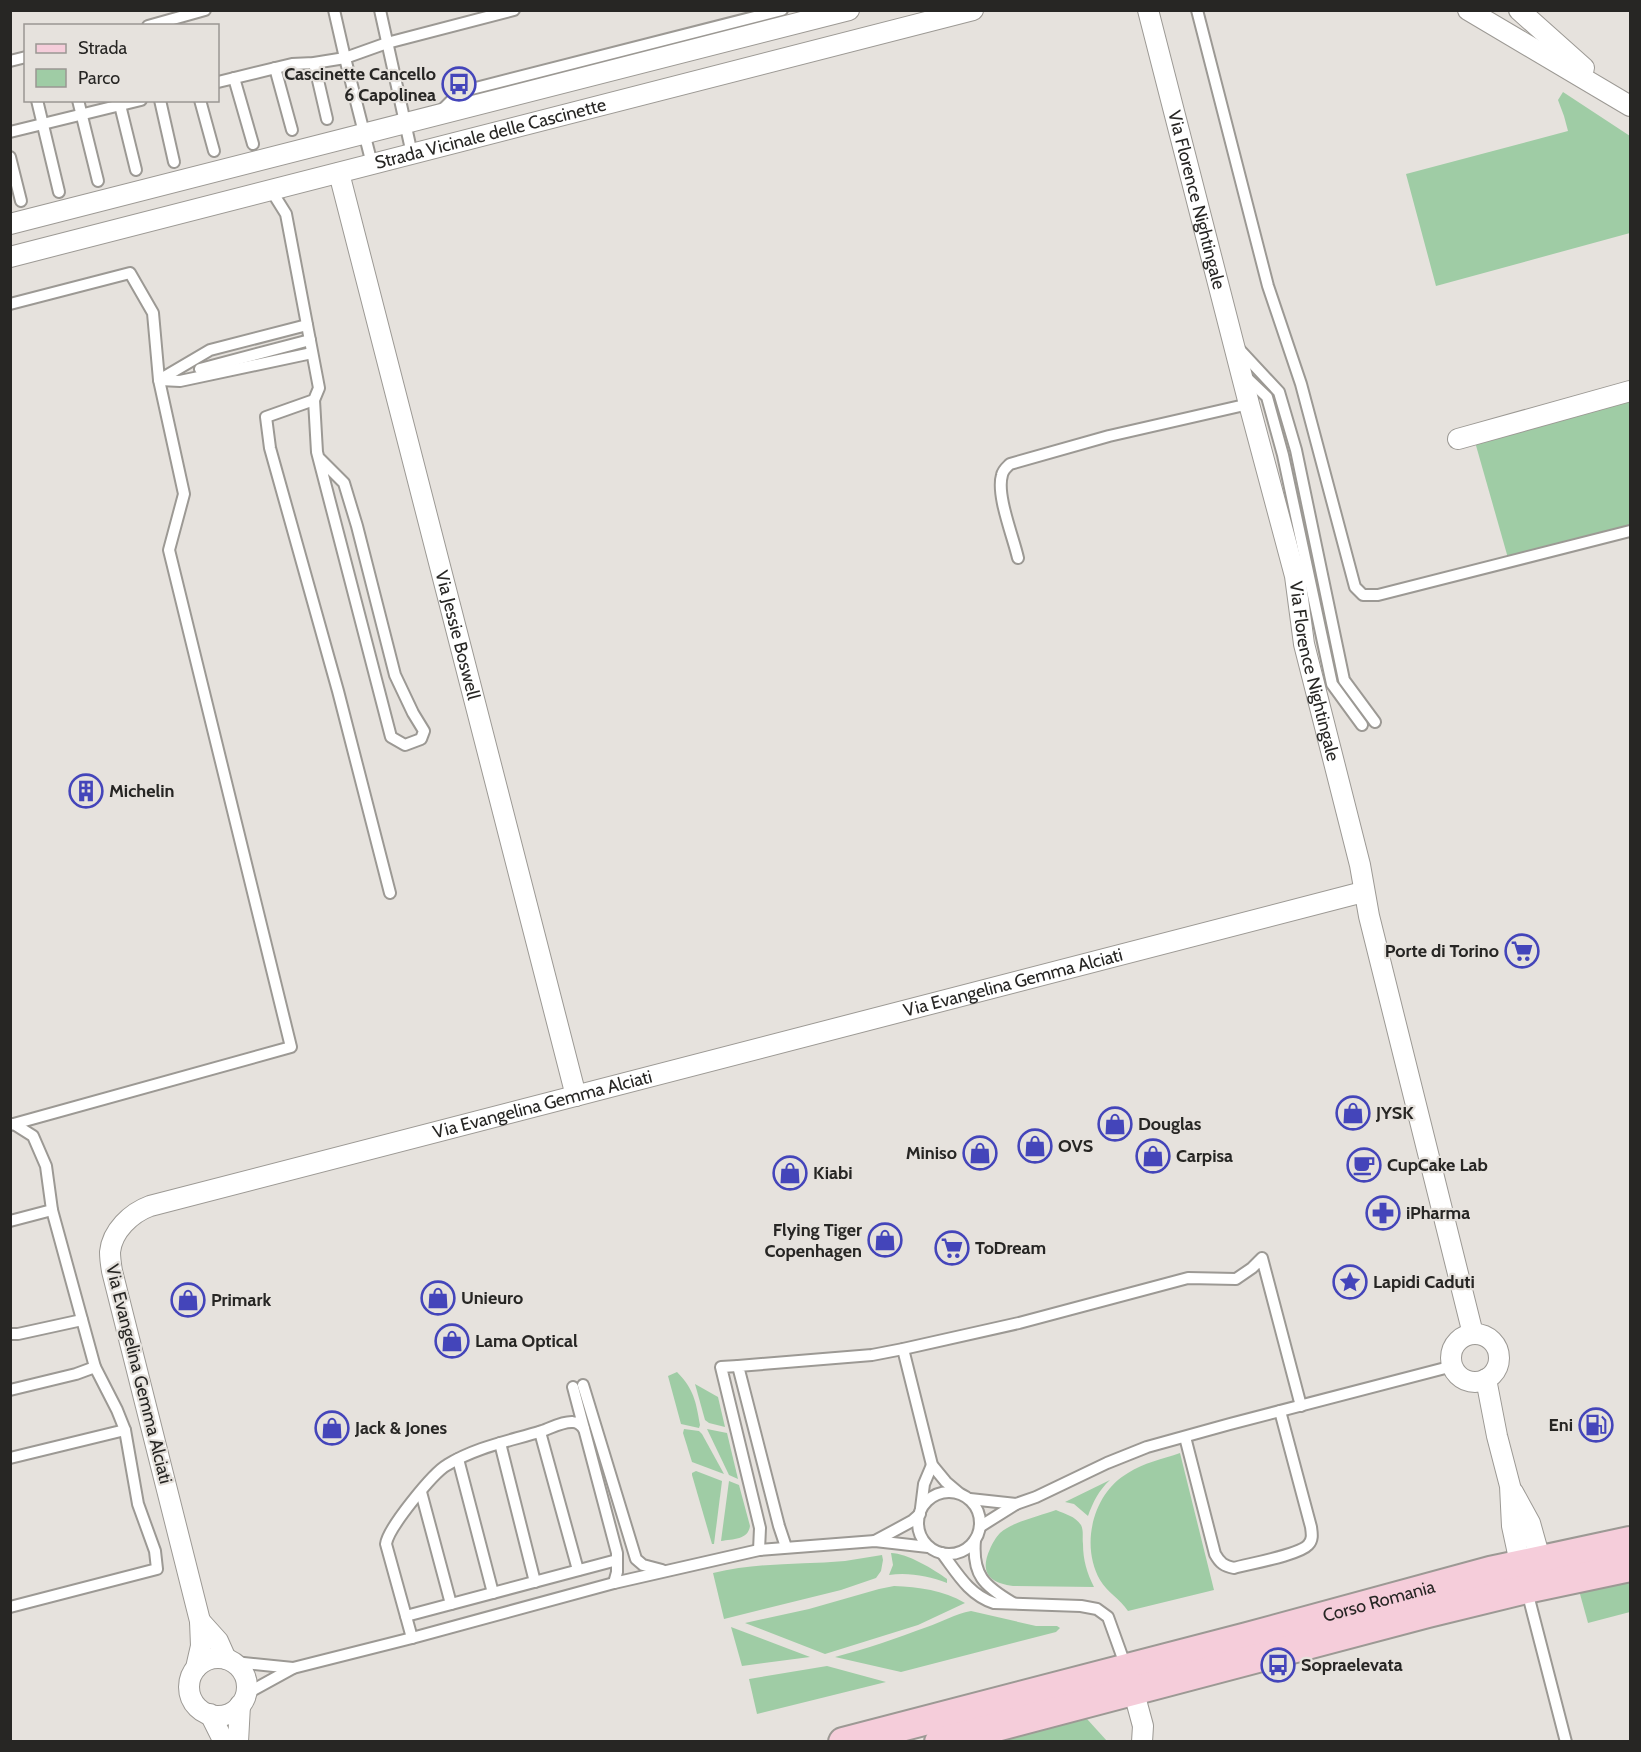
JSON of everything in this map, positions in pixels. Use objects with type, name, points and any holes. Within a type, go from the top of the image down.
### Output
[{"type":"main road","name":"Corso Romania","points":[[1534,1575],[1630,1541]]},
{"type":"main road","name":"Corso Romania","points":[[939,1742],[1130,1679],[1490,1571],[1534,1575],[1630,1567]]},
{"type":"main road","name":"Corso Romania","points":[[843,1742],[1130,1679]]},
{"type":"street","name":"Strada Vicinale delle Cascinette","points":[[10,224],[504,99],[829,13],[849,10]]},
{"type":"street","name":"Strada Vicinale delle Cascinette","points":[[10,257],[973,10]]},
{"type":"street","name":"Via Florence Nightingale","points":[[1148,10],[1295,576],[1304,644],[1360,864],[1364,892],[1473,1334]]},
{"type":"street","points":[[1467,10],[1625,102]]},
{"type":"street","points":[[1518,10],[1625,102]]},
{"type":"street","points":[[504,99],[512,128]]},
{"type":"street","name":"Via Jessie Boswell","points":[[339,173],[576,1096]]},
{"type":"street","points":[[1458,439],[1630,391]]},
{"type":"street","name":"Via Evangelina Gemma Alciati","points":[[196,1668],[201,1646],[201,1620],[112,1272],[110,1252],[113,1240],[135,1213],[150,1206],[1364,892]]},
{"type":"street","points":[[1473,1334],[1487,1337],[1497,1348],[1499,1355],[1495,1372],[1486,1379],[1476,1382],[1462,1378],[1453,1366],[1452,1351],[1460,1339],[1473,1334]]},
{"type":"street","points":[[1486,1379],[1509,1486],[1512,1526],[1534,1575]]},
{"type":"street","name":"Via Evangelina Gemma Alciati","points":[[201,1620],[230,1661]]},
{"type":"street","points":[[238,1742],[247,1682],[244,1674],[230,1661],[210,1659],[196,1668],[189,1691],[196,1706],[210,1714],[226,1714],[243,1700]]},
{"type":"street","points":[[1130,1679],[1143,1726],[1142,1742]]},
{"type":"street","points":[[210,1714],[224,1742]]},
{"type":"lane","points":[[155,24],[205,10]]},
{"type":"lane","points":[[334,10],[372,164]]},
{"type":"lane","points":[[380,10],[412,154]]},
{"type":"lane","points":[[219,82],[292,64],[345,58],[387,43],[514,10]]},
{"type":"lane","points":[[438,116],[460,92],[782,10]]},
{"type":"lane","points":[[1197,10],[1268,286],[1301,384],[1356,587],[1363,595],[1378,595],[1630,531]]},
{"type":"lane","points":[[314,63],[327,119]]},
{"type":"lane","points":[[275,68],[292,130]]},
{"type":"lane","points":[[234,78],[253,144]]},
{"type":"lane","points":[[37,102],[59,192]]},
{"type":"lane","points":[[78,102],[98,181]]},
{"type":"lane","points":[[160,102],[174,162]]},
{"type":"lane","points":[[201,102],[214,151]]},
{"type":"lane","points":[[10,132],[120,103],[136,170]]},
{"type":"lane","points":[[10,157],[21,201]]},
{"type":"lane","points":[[271,190],[286,214],[319,388],[314,400],[317,452],[391,737],[405,745],[421,739],[424,731],[395,675],[344,483],[319,458]]},
{"type":"lane","points":[[10,304],[130,273],[153,313],[159,380],[184,494],[169,550],[291,1047],[12,1124]]},
{"type":"lane","points":[[159,380],[210,350],[307,325]]},
{"type":"lane","points":[[159,380],[310,340]]},
{"type":"lane","points":[[1234,343],[1280,392],[1296,450],[1344,680],[1375,722]]},
{"type":"lane","points":[[159,380],[180,381],[312,353]]},
{"type":"lane","points":[[1241,371],[1267,398],[1283,455],[1332,684],[1362,725]]},
{"type":"lane","points":[[314,400],[266,417],[267,432],[338,691],[390,893]]},
{"type":"lane","points":[[1018,558],[1000,485],[1002,472],[1010,464],[1109,436],[1249,404]]},
{"type":"lane","points":[[33,1136],[48,1114]]},
{"type":"lane","points":[[10,1607],[157,1569],[154,1551],[138,1504],[125,1430],[95,1367],[82,1320],[52,1210],[46,1166],[33,1136],[12,1124]]},
{"type":"lane","points":[[10,1221],[52,1210]]},
{"type":"lane","points":[[759,1550],[760,1528],[721,1367],[872,1355],[903,1349],[1019,1323],[1188,1278],[1236,1278],[1252,1269],[1262,1258],[1301,1406]]},
{"type":"lane","points":[[10,1334],[82,1320]]},
{"type":"lane","points":[[243,1700],[293,1668],[614,1583],[759,1550],[875,1541],[928,1547],[942,1553],[954,1554],[964,1551],[975,1540],[981,1526],[980,1516],[976,1507],[946,1482],[932,1465],[903,1349]]},
{"type":"lane","points":[[738,1366],[786,1547]]},
{"type":"lane","points":[[981,1526],[1016,1504],[1036,1497],[1107,1463],[1147,1448],[1453,1366]]},
{"type":"lane","points":[[10,1390],[95,1367]]},
{"type":"lane","points":[[614,1583],[617,1572],[617,1553],[584,1429],[578,1386],[636,1559],[643,1565],[665,1571]]},
{"type":"lane","points":[[1185,1437],[1215,1554],[1219,1561],[1226,1567],[1234,1568],[1300,1550],[1310,1542],[1311,1527],[1280,1411]]},
{"type":"lane","points":[[412,1638],[386,1544],[387,1538],[402,1513],[444,1466],[458,1459],[500,1443],[570,1422],[576,1422],[584,1429]]},
{"type":"lane","points":[[10,1458],[125,1430]]},
{"type":"lane","points":[[540,1432],[578,1570]]},
{"type":"lane","points":[[500,1443],[535,1582]]},
{"type":"lane","points":[[458,1459],[493,1593]]},
{"type":"lane","points":[[928,1547],[918,1526],[924,1484],[932,1465]]},
{"type":"lane","points":[[421,1492],[451,1604]]},
{"type":"lane","points":[[875,1541],[912,1521],[933,1497],[942,1493],[952,1492],[966,1497],[1016,1504]]},
{"type":"lane","points":[[975,1540],[978,1573],[983,1582],[1013,1603]]},
{"type":"lane","points":[[942,1553],[970,1590],[978,1597],[994,1603],[1081,1606],[1097,1609],[1108,1617],[1130,1679]]},
{"type":"lane","points":[[406,1616],[617,1560]]},
{"type":"lane","points":[[1534,1575],[1566,1742]]},
{"type":"lane","points":[[230,1661],[293,1668]]},
{"type":"green space","points":[[1563,92],[1630,136],[1630,233],[1436,286],[1406,174],[1568,131],[1558,100]]},
{"type":"green space","points":[[1630,401],[1630,527],[1508,558],[1475,442]]},
{"type":"green space","points":[[677,1372],[693,1396],[699,1417],[699,1428],[681,1424],[668,1376]]},
{"type":"green space","points":[[695,1384],[718,1397],[725,1427],[705,1420]]},
{"type":"green space","points":[[684,1429],[699,1431],[702,1434],[724,1474],[692,1462],[683,1433]]},
{"type":"green space","points":[[707,1429],[727,1433],[738,1479],[729,1475]]},
{"type":"green space","points":[[1180,1453],[1214,1590],[1128,1611],[1103,1584],[1094,1566],[1091,1551],[1093,1521],[1098,1506],[1116,1482],[1140,1466]]},
{"type":"green space","points":[[696,1471],[722,1481],[714,1544],[712,1544],[692,1475]]},
{"type":"green space","points":[[1110,1480],[1097,1496],[1088,1516],[1074,1504],[1065,1502]]},
{"type":"green space","points":[[729,1481],[739,1485],[750,1526],[749,1531],[743,1536],[721,1541]]},
{"type":"green space","points":[[1056,1510],[1073,1517],[1081,1525],[1087,1571],[1094,1587],[1013,1586],[993,1579],[986,1570],[986,1564],[990,1549],[999,1535],[1019,1522]]},
{"type":"green space","points":[[891,1553],[905,1556],[935,1571],[947,1579],[947,1583],[918,1575],[889,1575],[893,1565]]},
{"type":"green space","points":[[882,1555],[881,1571],[876,1578],[841,1590],[724,1619],[713,1573],[746,1567],[845,1561]]},
{"type":"green space","points":[[1630,1579],[1630,1612],[1588,1623],[1580,1594],[1582,1589]]},
{"type":"green space","points":[[894,1586],[931,1590],[965,1603],[918,1625],[825,1654],[745,1623],[809,1609]]},
{"type":"green space","points":[[971,1611],[1036,1626],[1060,1628],[1056,1632],[901,1672],[835,1657],[881,1643]]},
{"type":"green space","points":[[731,1627],[810,1657],[742,1666]]},
{"type":"green space","points":[[827,1666],[886,1682],[757,1714],[749,1679]]},
{"type":"green space","points":[[1087,1719],[1107,1741],[997,1741]]},
{"type":"place","name":"Cascinette Cancello 6 Capolinea","points":[[459,84]]},
{"type":"place","name":"Michelin","points":[[86,791]]},
{"type":"place","name":"Porte di Torino","points":[[1522,951]]},
{"type":"place","name":"JYSK","points":[[1353,1113]]},
{"type":"place","name":"Douglas","points":[[1115,1124]]},
{"type":"place","name":"OVS","points":[[1035,1146]]},
{"type":"place","name":"Miniso","points":[[980,1153]]},
{"type":"place","name":"Carpisa","points":[[1153,1156]]},
{"type":"place","name":"CupCake Lab","points":[[1364,1165]]},
{"type":"place","name":"Kiabi","points":[[790,1173]]},
{"type":"place","name":"iPharma","points":[[1383,1213]]},
{"type":"place","name":"Flying Tiger Copenhagen","points":[[885,1240]]},
{"type":"place","name":"ToDream","points":[[952,1248]]},
{"type":"place","name":"Lapidi Caduti","points":[[1350,1282]]},
{"type":"place","name":"Unieuro","points":[[438,1298]]},
{"type":"place","name":"Primark","points":[[188,1300]]},
{"type":"place","name":"Lama Optical","points":[[452,1341]]},
{"type":"place","name":"Eni","points":[[1596,1425]]},
{"type":"place","name":"Jack & Jones","points":[[332,1428]]},
{"type":"place","name":"Sopraelevata","points":[[1278,1665]]}]
